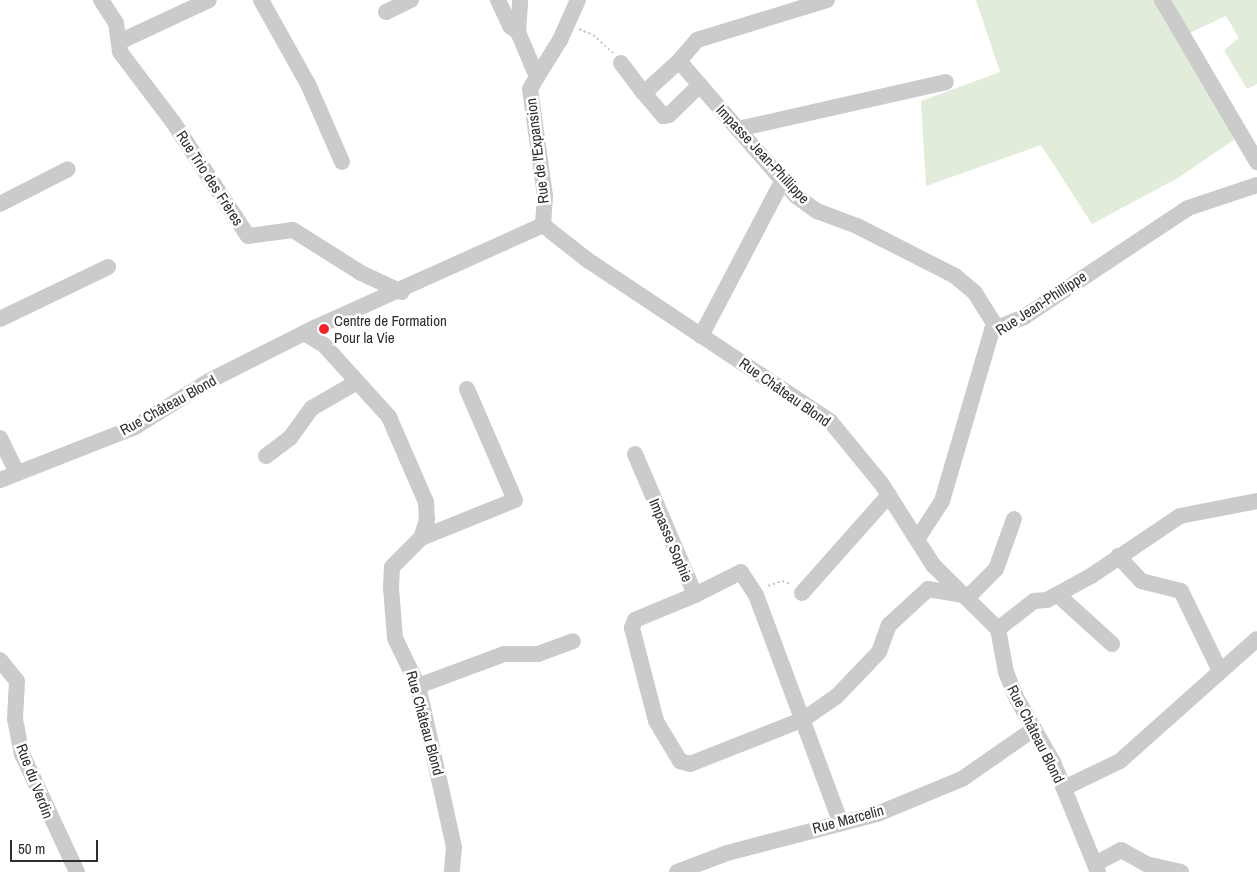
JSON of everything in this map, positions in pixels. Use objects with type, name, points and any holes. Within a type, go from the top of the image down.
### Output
[{"type":"street","name":"Rue Trio des Frères","points":[[101,0],[116,24],[120,52],[188,143],[248,236],[293,230],[361,273],[402,292]]},
{"type":"street","points":[[119,42],[209,0]]},
{"type":"street","points":[[261,0],[308,84],[342,162]]},
{"type":"street","points":[[386,12],[411,0]]},
{"type":"street","name":"Rue de l'Expansion","points":[[498,0],[510,26],[518,32],[537,77],[530,90],[545,196],[543,225]]},
{"type":"street","points":[[518,32],[520,0]]},
{"type":"street","points":[[537,77],[578,0]]},
{"type":"street","points":[[644,93],[679,61],[697,40],[827,0]]},
{"type":"street","points":[[1162,0],[1257,162]]},
{"type":"street","name":"Impasse Jean-Phillippe","points":[[679,61],[783,180],[817,211],[857,226],[955,276],[975,293],[994,323],[992,330]]},
{"type":"street","points":[[621,63],[663,116],[675,111],[700,85]]},
{"type":"street","points":[[738,129],[946,82]]},
{"type":"street","points":[[0,204],[68,169]]},
{"type":"street","points":[[701,336],[783,180]]},
{"type":"street","name":"Rue Jean-Phillippe","points":[[918,538],[942,501],[992,330],[1024,317],[1188,208],[1257,185]]},
{"type":"street","name":"Rue Château Blond","points":[[0,480],[135,427],[209,381],[304,332],[402,292],[543,225],[701,336],[830,421],[889,495],[918,538],[933,565],[969,596],[998,629],[1006,672],[1064,788],[1096,868]]},
{"type":"street","points":[[0,319],[108,267]]},
{"type":"street","name":"Rue Château Blond","points":[[304,332],[324,345],[388,417],[426,502],[427,520],[420,538],[392,567],[391,588],[395,638],[418,686],[454,847],[452,872]]},
{"type":"street","points":[[266,456],[290,438],[312,408],[357,382]]},
{"type":"street","points":[[420,538],[515,500],[467,389]]},
{"type":"street","points":[[0,438],[17,473]]},
{"type":"street","name":"Impasse Sophie","points":[[635,454],[695,595],[741,572],[754,592],[804,719],[840,821]]},
{"type":"street","points":[[804,591],[889,495]]},
{"type":"street","points":[[998,629],[1034,601],[1058,595],[1180,516],[1257,501]]},
{"type":"street","points":[[695,595],[635,620],[632,628],[641,669],[656,721],[685,763],[804,719],[836,697],[879,652],[889,625],[928,589],[969,596],[996,569],[1014,519]]},
{"type":"street","points":[[1118,556],[1141,581],[1180,591],[1220,671]]},
{"type":"street","points":[[1058,595],[1112,644]]},
{"type":"street","points":[[1064,788],[1120,761],[1257,639]]},
{"type":"street","points":[[418,686],[504,654],[538,654],[573,641]]},
{"type":"street","name":"Rue du Verdin","points":[[0,660],[17,681],[15,719],[22,754],[77,872]]},
{"type":"street","name":"Rue Marcelin","points":[[677,872],[840,821],[877,814],[962,779],[1034,729]]},
{"type":"street","points":[[1096,868],[1121,850],[1146,864],[1181,872]]},
{"type":"path","points":[[567,23],[593,35],[621,63]]},
{"type":"path","points":[[754,592],[782,581],[804,591]]},
{"type":"green space","points":[[976,0],[1257,0],[1257,84],[1247,89],[1224,50],[1239,38],[1226,16],[1183,36],[1247,131],[1178,178],[1092,224],[1041,145],[926,186],[921,101],[1000,72]]},
{"type":"place","name":"Centre de Formation Pour la Vie","points":[[324,329]]}]
